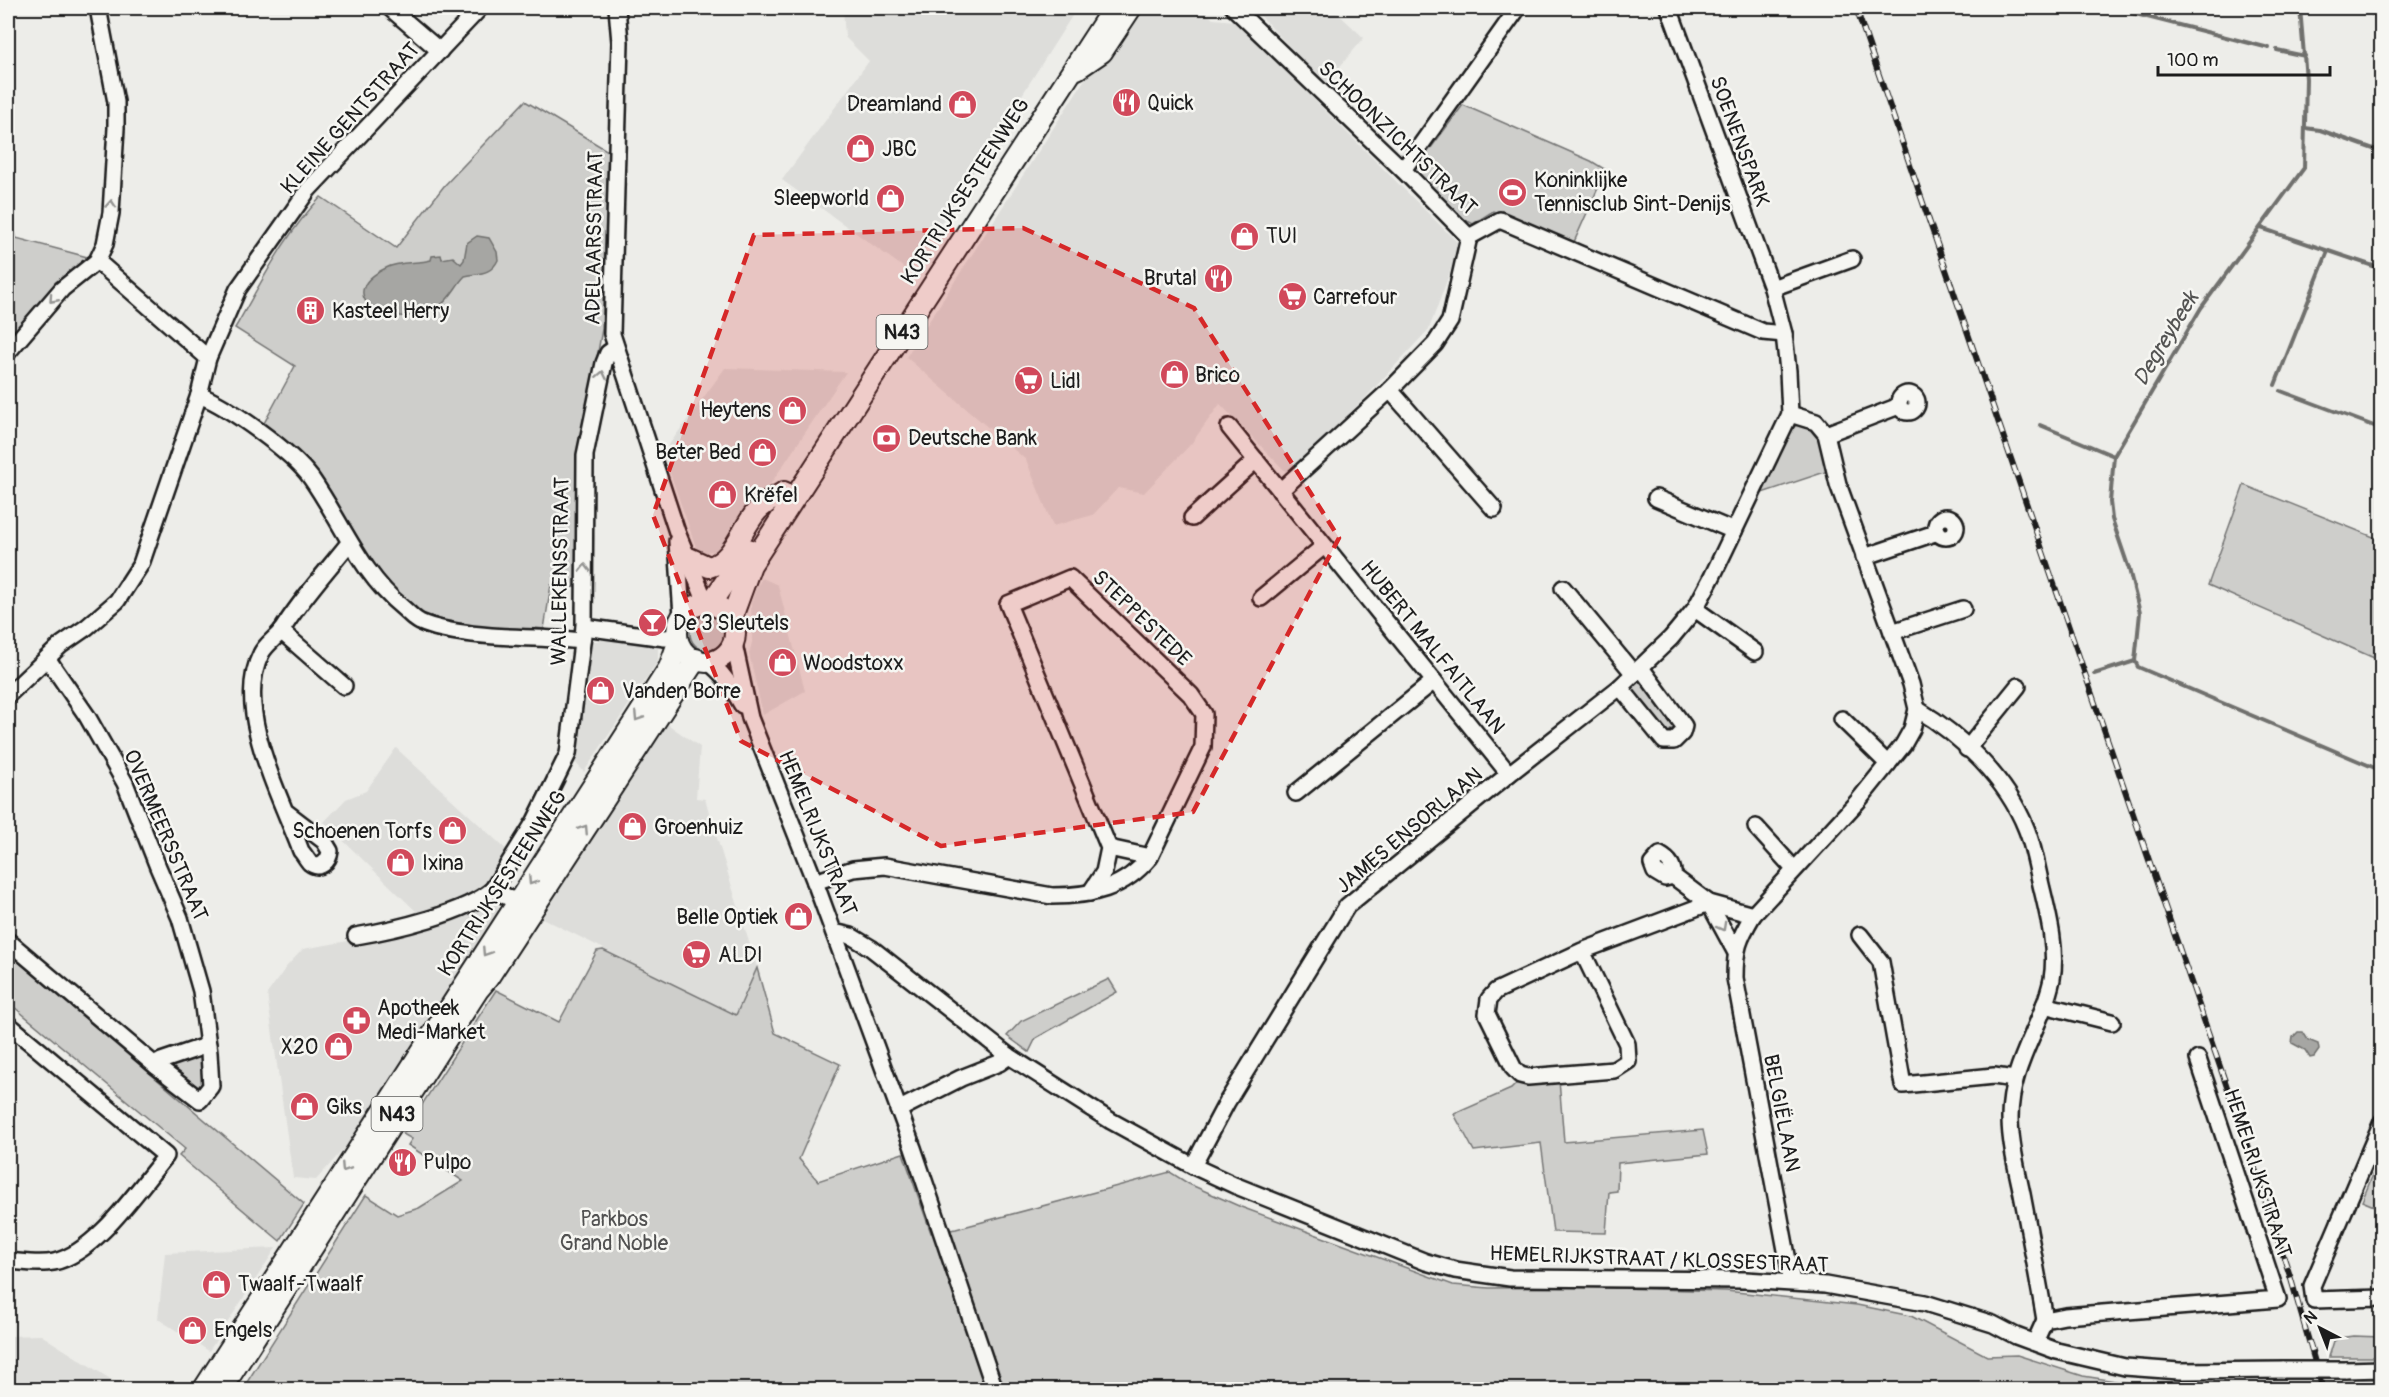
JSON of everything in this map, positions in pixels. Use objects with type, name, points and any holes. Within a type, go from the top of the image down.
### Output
[{"type":"main road","name":"KORTRIJKSESTEENWEG","points":[[708,603],[784,492],[1099,8]]},
{"type":"main road","name":"KORTRIJKSESTEENWEG","points":[[732,618],[752,565],[1113,8]]},
{"type":"main road","name":"N43","points":[[1069,74],[1102,52],[1131,8]]},
{"type":"main road","name":"N43","points":[[689,558],[709,567],[722,562],[728,557],[759,508],[784,492]]},
{"type":"main road","name":"N43","points":[[678,640],[682,616],[693,607],[708,603]]},
{"type":"main road","points":[[708,603],[718,605],[732,618]]},
{"type":"main road","name":"N43","points":[[702,661],[720,659],[730,651],[734,644],[736,630],[732,618]]},
{"type":"main road","name":"KORTRIJKSESTEENWEG","points":[[203,1389],[669,668],[678,640]]},
{"type":"main road","points":[[678,640],[685,654],[702,661]]},
{"type":"main road","name":"KORTRIJKSESTEENWEG","points":[[221,1389],[477,990],[488,978],[702,661]]},
{"type":"street","points":[[8,352],[62,289],[97,261],[105,244],[111,213],[116,128],[113,83],[98,8]]},
{"type":"street","points":[[390,8],[440,51]]},
{"type":"street","name":"KLEINE GENTSTRAAT","points":[[8,695],[46,658],[103,615],[117,601],[141,564],[155,530],[199,394],[208,358],[238,289],[308,190],[480,8]]},
{"type":"street","name":"ADELAARSSTRAAT","points":[[617,8],[620,42],[612,334],[677,532],[708,603]]},
{"type":"street","name":"SCHOONZICHTSTRAAT","points":[[1234,8],[1403,170],[1469,237],[1500,220],[1763,332],[1784,334]]},
{"type":"street","points":[[1403,170],[1518,8]]},
{"type":"street","name":"SOENENSPARK","points":[[1669,8],[1772,288],[1784,334]]},
{"type":"street","points":[[1280,491],[1390,390],[1435,344],[1449,321],[1469,237]]},
{"type":"street","points":[[1772,288],[1852,258]]},
{"type":"street","points":[[97,261],[208,358]]},
{"type":"street","points":[[1784,334],[1788,418],[1816,422],[1826,434],[1838,484],[1911,684],[1917,709],[1932,718],[1994,774],[2014,801],[2027,830],[2050,923],[2053,955],[2052,978],[2044,1005],[2026,1044],[2014,1079],[2010,1118],[2014,1159],[2045,1320],[2034,1342]]},
{"type":"street","name":"WALLEKENSSTRAAT","points":[[356,936],[391,930],[435,917],[486,896],[494,889],[535,821],[568,754],[583,634],[585,455],[604,363],[608,353],[615,348]]},
{"type":"street","points":[[1390,390],[1494,509]]},
{"type":"street","points":[[199,394],[212,400],[272,440],[311,477],[350,543],[386,594],[420,621],[461,633],[583,634],[678,640]]},
{"type":"street","points":[[1826,434],[1899,406]]},
{"type":"street","name":"JAMES ENSORLAAN","points":[[1193,1166],[1227,1102],[1347,906],[1620,687],[1671,638],[1695,609],[1788,418]]},
{"type":"street","name":"HUBERT MALFAITLAAN","points":[[1229,427],[1509,774]]},
{"type":"street","points":[[1191,518],[1256,460]]},
{"type":"street","points":[[1656,498],[1734,531]]},
{"type":"street","name":"ADELAARSSTRAAT","points":[[677,532],[682,616]]},
{"type":"street","points":[[1864,557],[1938,532]]},
{"type":"street","points":[[286,812],[260,745],[252,710],[253,679],[261,653],[350,543]]},
{"type":"street","points":[[1261,598],[1324,546]]},
{"type":"street","name":"STEPPESTEDE","points":[[815,882],[853,869],[885,866],[1052,896],[1090,893],[1116,885],[1138,871],[1150,857],[1203,747],[1204,714],[1191,694],[1070,578],[1008,604],[1109,848]]},
{"type":"street","points":[[1563,588],[1684,726],[1682,733],[1674,741],[1664,741],[1620,687]]},
{"type":"street","points":[[1695,609],[1755,652]]},
{"type":"street","points":[[1892,632],[1963,609]]},
{"type":"street","points":[[281,631],[344,686]]},
{"type":"street","name":"HEMELRIJKSTRAAT","points":[[734,644],[750,718],[834,932],[851,936],[871,948],[1009,1056]]},
{"type":"street","name":"OVERMEERSSTRAAT","points":[[8,941],[156,1066],[200,1100],[211,1086],[201,991],[195,963],[180,918],[125,783],[87,716],[46,658]]},
{"type":"street","name":"HEMELRIJKSTRAAT","points":[[702,661],[718,669],[750,718]]},
{"type":"street","points":[[1296,793],[1434,681]]},
{"type":"street","points":[[1967,749],[2018,686]]},
{"type":"street","name":"BELGIËLAAN","points":[[1792,1282],[1735,978],[1735,951],[1753,915],[1858,801],[1888,764],[1912,729],[1917,709]]},
{"type":"street","points":[[1842,719],[1888,764]]},
{"type":"street","points":[[1756,827],[1794,869]]},
{"type":"street","points":[[1090,893],[1104,872],[1109,848],[1150,857]]},
{"type":"street","name":"BELGIËLAAN","points":[[1673,876],[1708,903],[1753,915]]},
{"type":"street","points":[[494,889],[518,903]]},
{"type":"street","points":[[1582,951],[1627,1044],[1628,1061],[1614,1070],[1528,1077],[1520,1075],[1514,1069],[1487,1014],[1489,999],[1497,991],[1582,951],[1708,903]]},
{"type":"street","name":"BELGIËLAAN","points":[[1708,903],[1735,951]]},
{"type":"street","points":[[834,932],[942,1230],[995,1389]]},
{"type":"street","points":[[1860,936],[1881,962],[1903,1085],[1994,1076],[2014,1079]]},
{"type":"street","points":[[2044,1005],[2112,1022]]},
{"type":"street","points":[[8,1024],[166,1156],[96,1238],[74,1255],[52,1262],[8,1262]]},
{"type":"street","points":[[156,1066],[161,1061],[208,1045]]},
{"type":"street","points":[[898,1110],[961,1078],[999,1063],[1009,1056]]},
{"type":"street","name":"HEMELRIJKSTRAAT / KLOSSESTRAAT","points":[[1009,1056],[1111,1120],[1193,1166],[1397,1251],[1455,1270],[1510,1278],[1792,1282],[1825,1285],[1925,1303],[1993,1324],[2057,1351],[2099,1362],[2154,1371],[2382,1369]]},
{"type":"street","name":"HEMELRIJKSTRAAT","points":[[2045,1320],[2075,1315],[2278,1299],[2198,1059]]},
{"type":"street","points":[[2382,1122],[2312,1286],[2314,1300],[2382,1298]]},
{"type":"highlighted area","points":[[1023,228],[1194,308],[1339,538],[1193,812],[941,846],[741,741],[653,515],[754,235]]},
{"type":"shaded area","points":[[1077,8],[910,272],[782,180],[869,61],[845,37],[843,9]]},
{"type":"shaded area","points":[[1140,8],[1201,8],[1213,19],[1235,21],[1460,245],[1429,329],[1366,397],[1287,473],[1220,404],[1191,444],[1144,493],[1118,488],[1093,515],[1053,526],[1026,460],[906,357],[1087,76],[1102,65]]},
{"type":"shaded area","points":[[1253,8],[1332,8],[1364,38],[1325,84]]},
{"type":"shaded area","points":[[477,236],[489,238],[497,252],[498,260],[488,271],[465,276],[438,307],[420,314],[402,316],[386,314],[373,308],[365,300],[363,290],[370,279],[386,268],[397,264],[431,260],[432,256],[441,255],[442,259],[453,257],[461,264],[467,243]]},
{"type":"shaded area","points":[[725,368],[846,372],[745,522],[721,550],[698,553],[663,453]]},
{"type":"shaded area","points":[[762,578],[778,585],[805,691],[763,715],[749,654],[752,642],[751,603]]},
{"type":"shaded area","points":[[611,639],[658,645],[658,661],[584,772],[574,761],[588,642]]},
{"type":"shaded area","points":[[666,723],[700,747],[696,798],[705,799],[757,968],[736,1015],[542,918]]},
{"type":"shaded area","points":[[396,748],[509,852],[487,888],[423,918],[324,822],[346,799],[366,791]]},
{"type":"shaded area","points":[[490,899],[501,908],[349,1143],[316,1180],[293,1178],[267,994],[287,966],[303,949],[360,939]]},
{"type":"shaded area","points":[[2298,1032],[2303,1032],[2308,1040],[2318,1044],[2319,1050],[2314,1057],[2310,1058],[2305,1050],[2292,1043],[2293,1037]]},
{"type":"shaded area","points":[[276,1248],[209,1351],[158,1319],[165,1253]]},
{"type":"shaded area","points":[[41,1335],[126,1389],[8,1389],[8,1336]]},
{"type":"green space","points":[[525,101],[608,151],[602,329],[581,450],[580,588],[551,585],[544,629],[536,628],[535,634],[459,628],[421,616],[385,586],[262,427],[295,366],[235,328],[285,243],[321,197],[396,248],[444,186]]},
{"type":"green space","name":"Koninklijke Tennisclub Sint-Denijs","points":[[1463,105],[1591,161],[1606,170],[1574,242],[1493,211],[1473,224],[1451,212],[1412,173]]},
{"type":"green space","points":[[8,179],[16,238],[91,258],[8,349]]},
{"type":"green space","points":[[1800,423],[1808,425],[1818,435],[1828,471],[1759,494],[1787,432]]},
{"type":"green space","points":[[2244,485],[2381,540],[2381,661],[2208,585]]},
{"type":"green space","points":[[707,616],[719,621],[724,633],[719,645],[707,650],[695,645],[690,633],[695,621]]},
{"type":"green space","points":[[1637,677],[1676,721],[1674,727],[1667,733],[1626,689]]},
{"type":"green space","name":"Parkbos Grand Noble","points":[[603,950],[736,1015],[757,968],[775,1033],[840,1064],[799,1159],[818,1181],[903,1153],[931,1233],[956,1229],[1170,1172],[1189,1184],[1241,1207],[1453,1285],[1489,1288],[1581,1287],[1726,1291],[1857,1305],[1911,1316],[1987,1356],[2017,1355],[2083,1376],[2141,1385],[2241,1389],[242,1390],[366,1195],[397,1215],[419,1208],[463,1181],[408,1145],[412,1139],[403,1134],[496,990],[559,1022],[597,951]]},
{"type":"green space","points":[[8,953],[304,1204],[280,1241],[179,1156],[185,1149],[8,1002]]},
{"type":"green space","points":[[1109,979],[1117,992],[1036,1038],[1029,1052],[1007,1036],[1021,1021]]},
{"type":"green space","points":[[201,1053],[205,1086],[197,1091],[167,1067]]},
{"type":"green space","points":[[1559,1080],[1564,1142],[1703,1130],[1708,1154],[1618,1163],[1617,1191],[1609,1192],[1606,1233],[1553,1232],[1541,1143],[1474,1151],[1454,1114],[1511,1089],[1519,1081]]},
{"type":"green space","points":[[2381,1155],[2381,1209],[2362,1201]]},
{"type":"green space","points":[[2353,1336],[2381,1337],[2381,1357],[2329,1357],[2334,1341]]},
{"type":"green space","points":[[2381,1380],[2381,1389],[2318,1389],[2335,1383]]},
{"type":"waterway","points":[[2112,8],[2269,48]]},
{"type":"waterway","name":"Degreybeek","points":[[2094,674],[2135,661],[2140,613],[2129,569],[2112,519],[2110,502],[2114,456],[2201,308],[2304,168],[2306,79],[2300,8]]},
{"type":"waterway","name":"Degreybeek","points":[[2355,8],[2382,17]]},
{"type":"waterway","points":[[2277,50],[2305,56]]},
{"type":"waterway","points":[[2305,128],[2320,130],[2382,152]]},
{"type":"waterway","points":[[2261,228],[2382,269]]},
{"type":"waterway","points":[[2275,385],[2328,251]]},
{"type":"waterway","points":[[2281,391],[2382,429]]},
{"type":"waterway","points":[[2040,425],[2114,456]]},
{"type":"waterway","points":[[2135,661],[2138,667],[2382,771]]},
{"type":"railway","points":[[1856,8],[2249,1151],[2291,1279],[2323,1390]]},
{"type":"place","name":"Quick","points":[[1126,103]]},
{"type":"place","name":"Dreamland","points":[[963,104]]},
{"type":"place","name":"JBC","points":[[861,149]]},
{"type":"place","name":"Koninklijke Tennisclub Sint-Denijs","points":[[1513,192]]},
{"type":"place","name":"Sleepworld","points":[[890,198]]},
{"type":"place","name":"TUI","points":[[1245,236]]},
{"type":"place","name":"Brutal","points":[[1218,278]]},
{"type":"place","name":"Carrefour","points":[[1292,297]]},
{"type":"place","name":"Kasteel Herry","points":[[311,311]]},
{"type":"place","name":"Brico","points":[[1174,375]]},
{"type":"place","name":"Lidl","points":[[1029,381]]},
{"type":"place","name":"Heytens","points":[[792,410]]},
{"type":"place","name":"Deutsche Bank","points":[[887,438]]},
{"type":"place","name":"Beter Bed","points":[[762,452]]},
{"type":"place","name":"Krëfel","points":[[723,495]]},
{"type":"place","name":"De 3 Sleutels","points":[[652,623]]},
{"type":"place","name":"Woodstoxx","points":[[782,663]]},
{"type":"place","name":"Vanden Borre","points":[[601,691]]},
{"type":"place","name":"Groenhuiz","points":[[633,827]]},
{"type":"place","name":"Schoenen Torfs","points":[[453,831]]},
{"type":"place","name":"Ixina","points":[[401,863]]},
{"type":"place","name":"Belle Optiek","points":[[799,917]]},
{"type":"place","name":"ALDI","points":[[697,955]]},
{"type":"place","name":"Apotheek Medi-Market","points":[[356,1020]]},
{"type":"place","name":"X2O","points":[[339,1047]]},
{"type":"place","name":"Giks","points":[[305,1107]]},
{"type":"place","name":"Pulpo","points":[[402,1162]]},
{"type":"place","name":"Twaalf-Twaalf","points":[[217,1284]]},
{"type":"place","name":"Engels","points":[[193,1330]]}]
